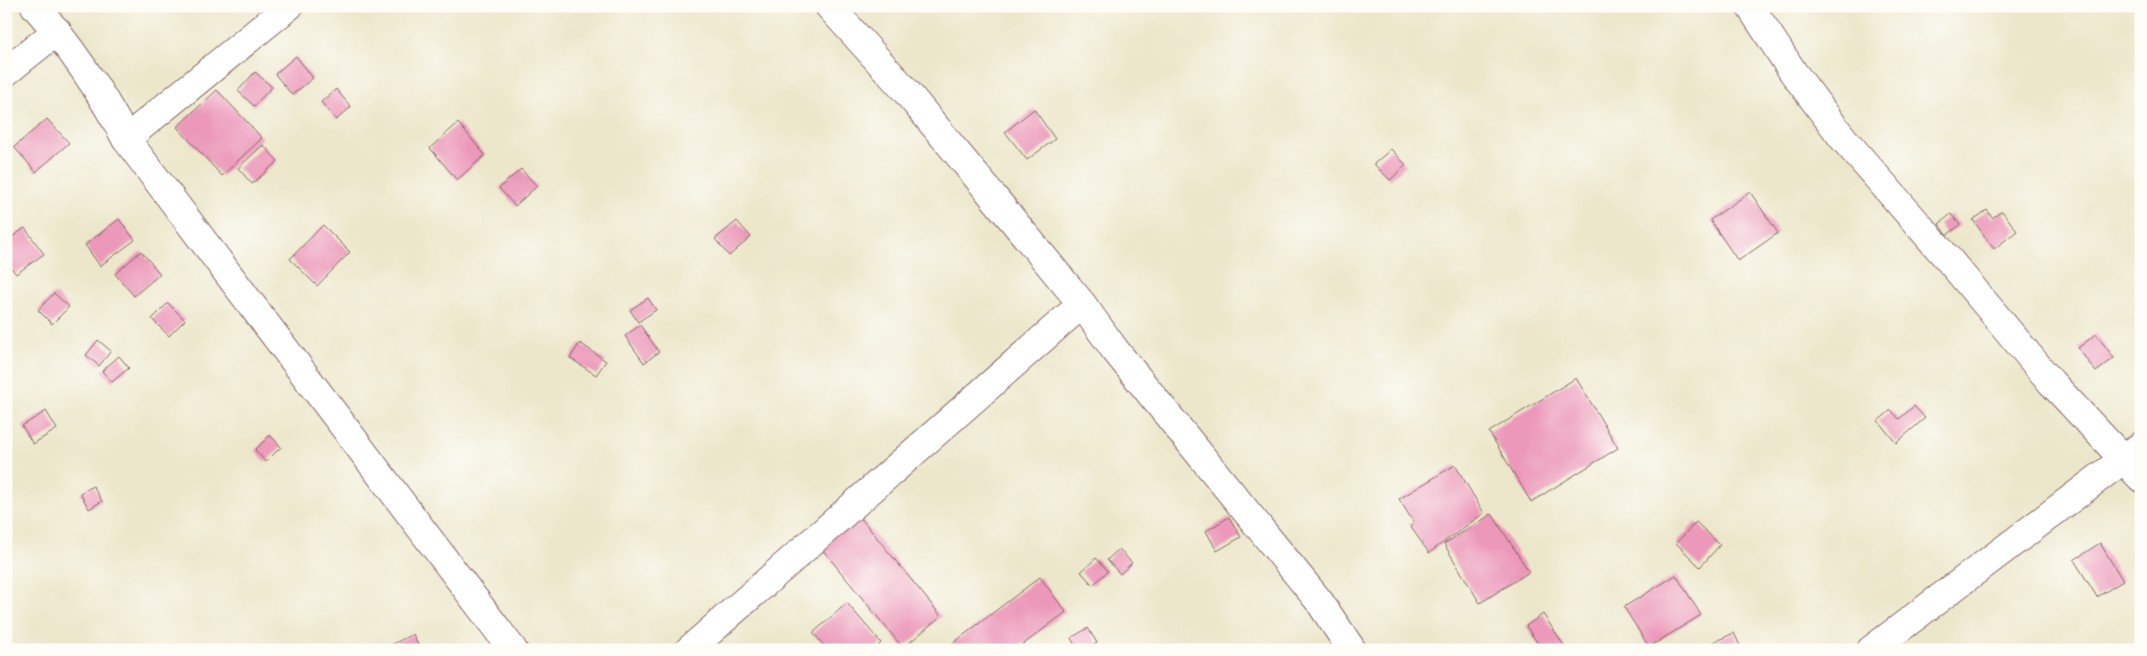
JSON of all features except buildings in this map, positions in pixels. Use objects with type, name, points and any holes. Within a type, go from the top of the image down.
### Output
[{"type":"street","points":[[35,6],[57,31],[106,100],[126,140],[513,650]]},
{"type":"street","points":[[126,140],[289,6]]},
{"type":"street","points":[[829,6],[906,90],[1082,304],[1115,350],[1319,601],[1352,650]]},
{"type":"street","points":[[1750,6],[1793,72],[1842,137],[1949,260],[2051,382],[2135,461],[1871,650]]},
{"type":"street","points":[[6,72],[57,31]]},
{"type":"street","points":[[689,650],[1082,304]]}]
